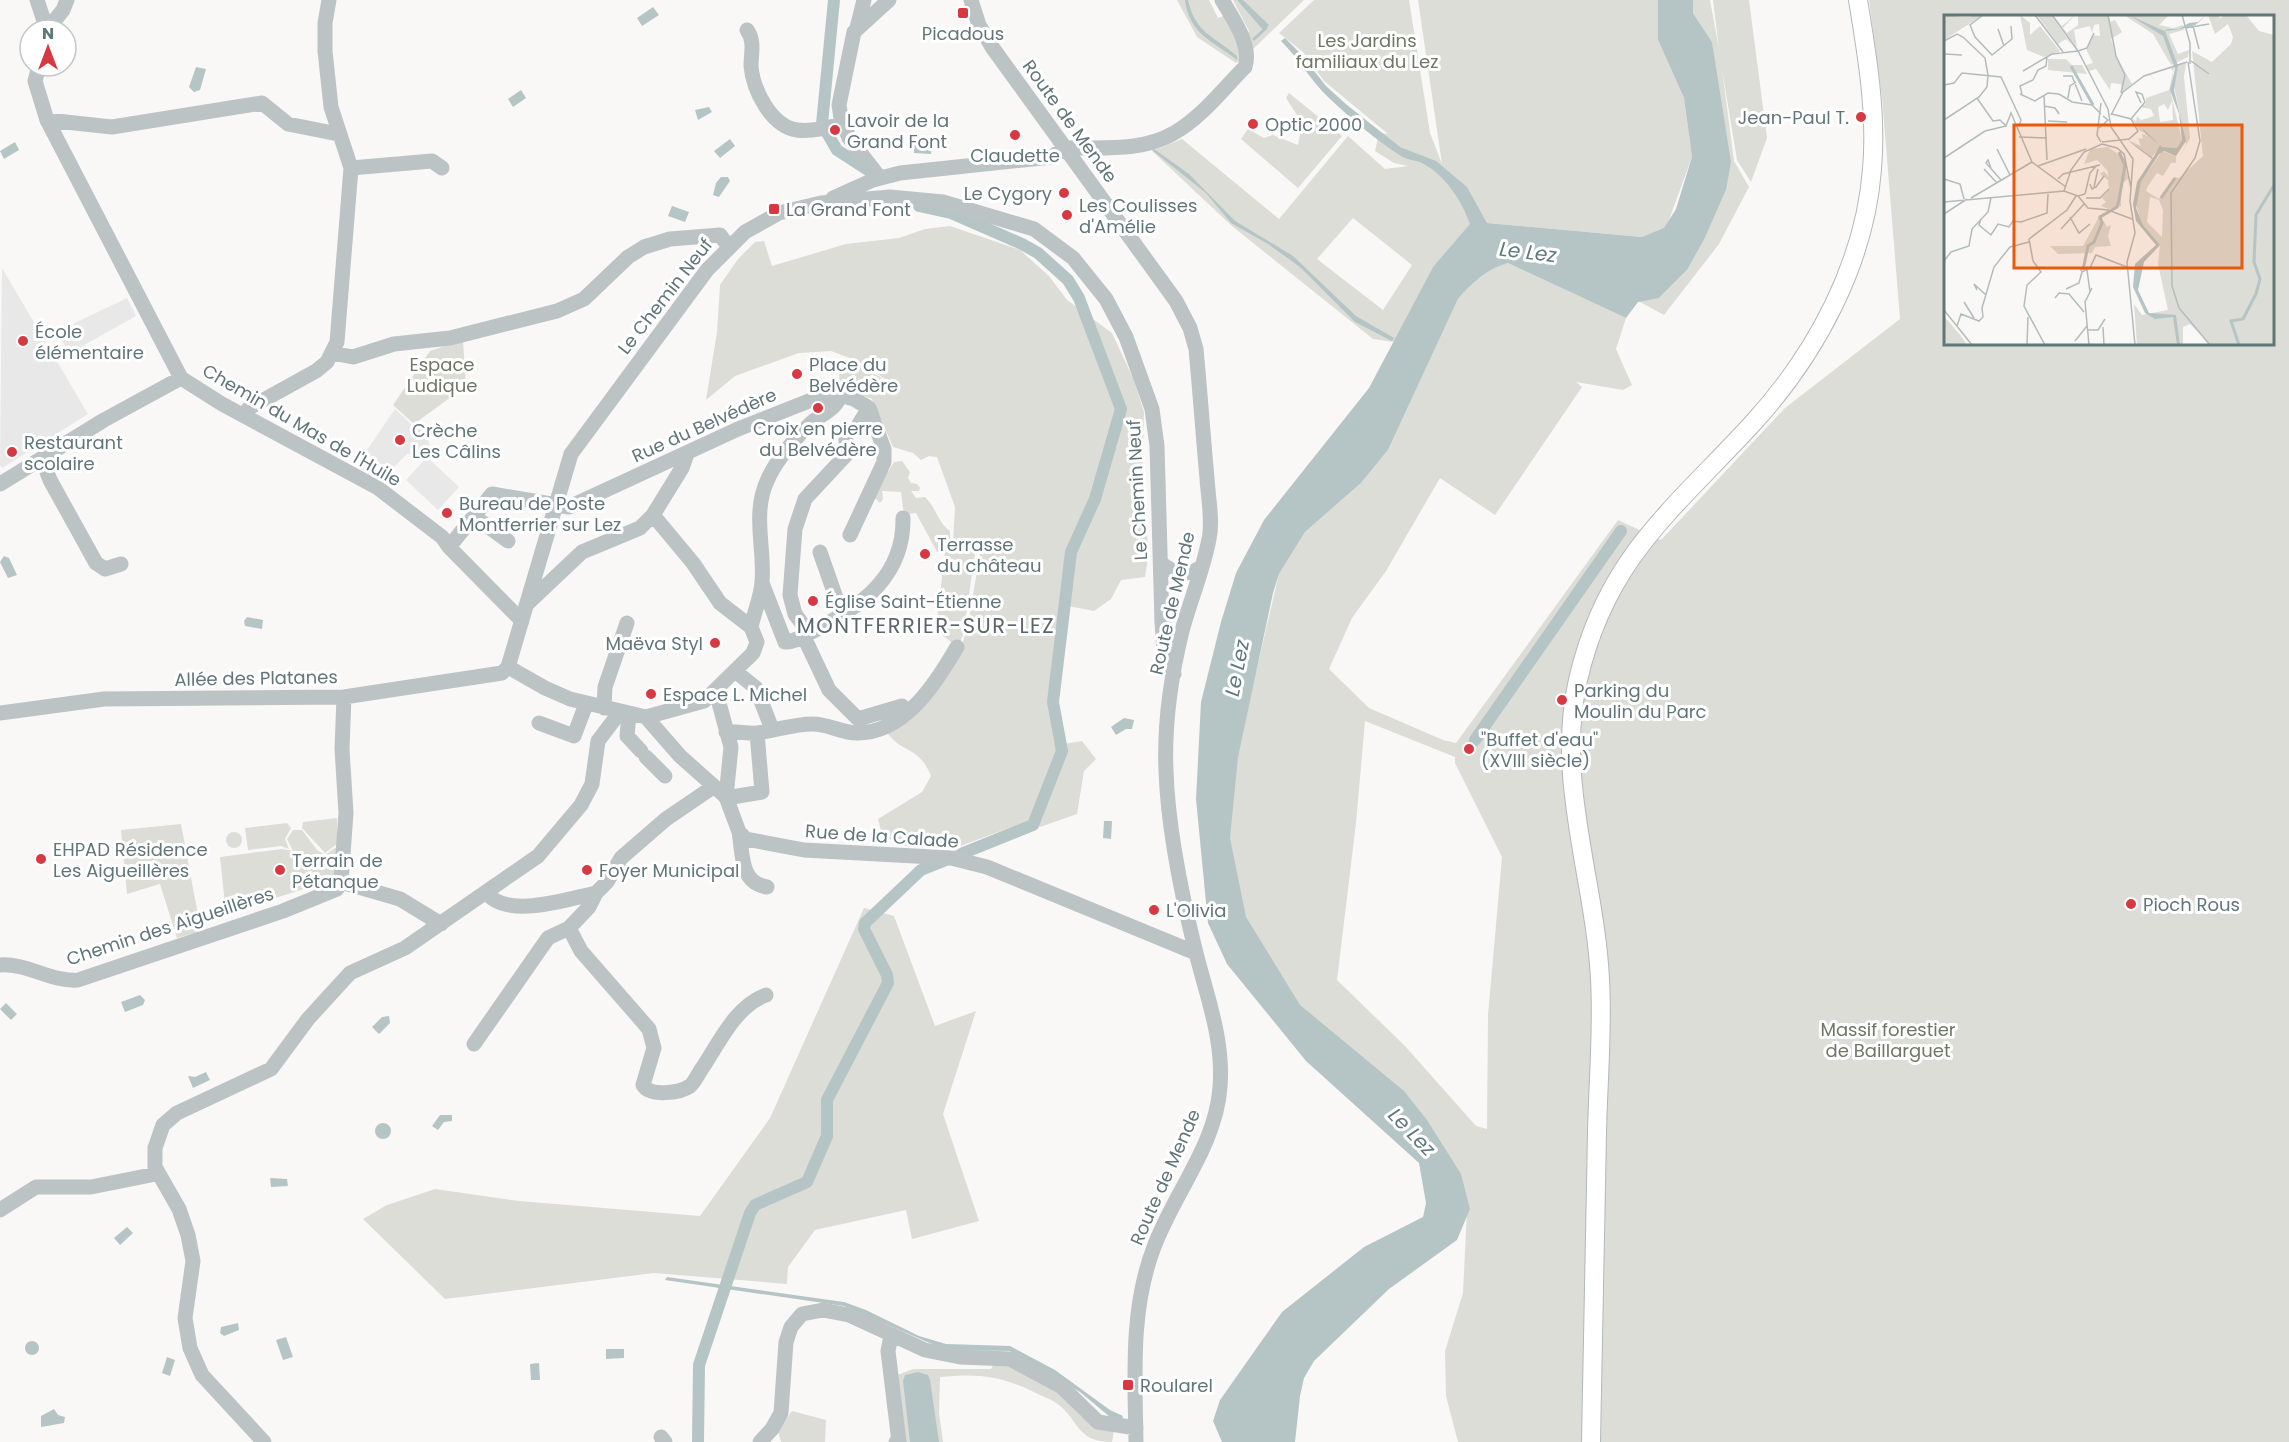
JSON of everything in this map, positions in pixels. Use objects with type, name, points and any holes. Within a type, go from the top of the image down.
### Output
[{"type":"main road","points":[[1591,1442],[1600,978],[1571,768],[1570,728],[1576,688],[1598,613],[1627,562],[1670,509],[1752,424],[1781,390],[1807,352],[1841,288],[1865,212],[1873,168],[1872,105],[1858,0]]},
{"type":"street","points":[[36,0],[43,18]]},
{"type":"street","points":[[57,18],[67,0]]},
{"type":"street","points":[[244,416],[249,408],[316,371],[327,362],[337,342],[351,168],[331,107],[325,51],[325,23],[329,0]]},
{"type":"street","points":[[864,0],[840,105],[842,124],[849,138],[880,178]]},
{"type":"street","points":[[855,34],[889,0]]},
{"type":"street","name":"Route de Mende","points":[[971,0],[989,42],[1176,302],[1193,335],[1210,520],[1209,538],[1181,635],[1174,674],[1166,735],[1167,798],[1196,953],[1216,1031],[1220,1072],[1219,1097],[1207,1139],[1166,1220],[1144,1281],[1136,1346],[1136,1435]]},
{"type":"street","points":[[821,203],[880,178],[900,173],[1052,157],[1065,148],[1116,147],[1152,142],[1175,133],[1245,68],[1247,61],[1244,41],[1222,0]]},
{"type":"street","points":[[747,30],[752,41],[751,65],[755,84],[764,104],[778,121],[796,130],[823,129],[842,124]]},
{"type":"street","name":"Chemin du Mas de l'Huile","points":[[37,78],[47,120],[182,378],[244,416],[378,488],[442,537],[449,547],[522,621]]},
{"type":"street","points":[[47,120],[112,127],[262,103],[288,124],[338,134]]},
{"type":"street","points":[[351,168],[432,161],[442,168]]},
{"type":"street","name":"Le Chemin Neuf","points":[[512,669],[522,621],[566,467],[579,440],[707,270],[729,247],[761,221],[779,213],[821,203],[900,197],[961,207],[1034,229],[1058,245],[1084,269],[1117,317],[1151,405],[1157,446],[1164,653],[1174,674]]},
{"type":"street","points":[[332,353],[353,357],[394,344],[450,338],[557,311],[584,298],[628,257],[644,246],[670,239],[720,235],[729,247]]},
{"type":"street","points":[[0,484],[182,378]]},
{"type":"street","points":[[512,669],[554,693],[586,704],[646,717],[697,705],[716,692],[757,646],[751,627],[762,583],[760,519],[765,486],[775,466],[792,443],[813,420],[837,404],[840,395],[854,399],[869,408],[884,449],[884,462],[850,535]]},
{"type":"street","name":"Rue du Belvédère","points":[[555,506],[575,504],[791,407],[825,396],[840,395]]},
{"type":"street","points":[[859,424],[869,408]]},
{"type":"street","points":[[846,440],[846,455],[804,499],[795,529],[790,595],[795,614],[806,634],[829,690],[858,719],[902,706],[905,714]]},
{"type":"street","points":[[527,604],[582,552],[640,528],[652,515],[682,468],[687,454]]},
{"type":"street","points":[[42,459],[50,480],[96,563],[105,569],[122,564]]},
{"type":"street","points":[[449,547],[492,494],[555,506]]},
{"type":"street","points":[[652,515],[693,563],[720,603],[751,627]]},
{"type":"street","points":[[475,517],[508,541]]},
{"type":"street","points":[[762,583],[783,638],[788,642],[806,634],[842,615],[875,591],[894,562],[903,541],[903,518]]},
{"type":"street","points":[[820,552],[842,615]]},
{"type":"street","points":[[1161,562],[1169,570],[1182,574],[1193,573],[1202,567]]},
{"type":"street","name":"Le Chemin Neuf","points":[[1163,597],[1181,635]]},
{"type":"street","points":[[1162,622],[1169,632],[1181,635]]},
{"type":"street","points":[[604,708],[605,687],[627,623]]},
{"type":"street","points":[[726,732],[764,731],[814,724],[843,732],[869,732],[905,714],[937,681],[957,647]]},
{"type":"street","name":"Allée des Platanes","points":[[0,713],[104,699],[344,697],[502,673],[512,669]]},
{"type":"street","points":[[646,717],[680,756],[726,798],[762,792],[764,731],[756,688],[735,671]]},
{"type":"street","points":[[716,692],[731,747],[726,798],[739,832],[748,878],[755,885],[767,887]]},
{"type":"street","points":[[344,697],[342,749],[346,813],[341,882],[400,899],[441,924]]},
{"type":"street","points":[[539,723],[574,736],[586,704]]},
{"type":"street","points":[[625,713],[627,736],[665,776]]},
{"type":"street","points":[[264,1442],[201,1375],[195,1363],[185,1318],[193,1261],[188,1235],[179,1209],[156,1173],[155,1148],[163,1125],[170,1118],[271,1069],[308,1019],[350,973],[405,948],[538,856],[581,804],[592,784],[598,741],[625,713]]},
{"type":"street","points":[[474,1044],[548,938],[568,928],[589,907],[596,893],[630,848],[666,819],[713,787]]},
{"type":"street","name":"Rue de la Calade","points":[[739,832],[751,841],[804,850],[951,858],[987,867],[1196,953]]},
{"type":"street","name":"Chemin des Aigueillères","points":[[0,965],[23,967],[68,981],[78,980],[283,911],[337,889],[341,882]]},
{"type":"street","points":[[486,892],[491,899],[510,906],[537,904],[596,893]]},
{"type":"street","points":[[568,928],[581,951],[649,1029],[654,1048],[643,1085],[652,1092],[671,1092],[690,1086],[739,1014],[757,999],[766,995]]},
{"type":"street","points":[[0,1210],[36,1188],[91,1188],[156,1173]]},
{"type":"street","points":[[760,1442],[772,1429],[781,1413],[786,1342],[791,1327],[802,1314],[823,1310],[841,1312],[911,1346],[941,1354],[1010,1359],[1062,1387],[1098,1422],[1136,1435]]},
{"type":"street","points":[[891,1336],[888,1351],[899,1442],[896,1442]]},
{"type":"shaded area","name":"École élémentaire","points":[[2,268],[88,414],[2,468],[0,465]]},
{"type":"shaded area","points":[[127,298],[136,316],[70,353],[56,332]]},
{"type":"shaded area","name":"Crèche Les Câlins","points":[[395,409],[413,426],[423,422],[430,447],[415,459],[408,453],[380,481],[356,466]]},
{"type":"shaded area","points":[[427,457],[459,487],[438,510],[406,480]]},
{"type":"green space","points":[[1177,0],[1209,0],[1218,18],[1226,15],[1244,57],[1236,63],[1197,37]]},
{"type":"green space","points":[[1233,0],[1304,0],[1253,49],[1246,34],[1249,31]]},
{"type":"green space","name":"Les Jardins familiaux du Lez","points":[[1314,0],[1409,0],[1430,133],[1442,164],[1418,0],[1658,0],[1658,40],[1684,98],[1692,157],[1666,228],[1642,237],[1487,223],[1433,267],[1394,342],[1373,339],[1232,226],[1152,151],[1182,139],[1279,219],[1348,136],[1385,169],[1408,166],[1394,163],[1375,151],[1379,133],[1388,134],[1324,81],[1303,52],[1279,33]],"holes":[[[1353,218],[1412,265],[1383,310],[1317,259]]]},
{"type":"green space","points":[[1693,0],[1710,0],[1719,49],[1713,0],[1749,0],[1767,138],[1751,182],[1737,160],[1722,69],[1734,161],[1749,187],[1719,244],[1664,315],[1638,301],[1659,298],[1687,270],[1704,240],[1726,190],[1712,42],[1693,13]]},
{"type":"green space","name":"Massif forestier de Baillarguet","points":[[1869,0],[2289,0],[2289,1442],[1458,1442],[1446,1396],[1445,1351],[1463,1293],[1467,1210],[1289,1010],[1231,907],[1227,795],[1279,574],[1305,532],[1361,483],[1388,450],[1458,299],[1491,267],[1508,263],[1626,318],[1616,349],[1632,385],[1623,390],[1576,382],[1582,387],[1495,515],[1440,478],[1386,571],[1352,618],[1329,669],[1369,708],[1443,740],[1456,743],[1618,520],[1661,540],[1785,408],[1900,319],[1882,97]],"holes":[[[1365,721],[1455,757],[1455,763],[1502,857],[1488,1015],[1487,1129],[1476,1126],[1405,1046],[1337,980],[1356,823]]]},
{"type":"green space","points":[[1289,93],[1342,136],[1298,188],[1241,139],[1248,129],[1264,138],[1273,135],[1298,145],[1302,123],[1286,98]]},
{"type":"green space","points":[[950,226],[1020,250],[1049,276],[1067,300],[1112,333],[1133,378],[1144,412],[1142,497],[1149,550],[1145,577],[1121,580],[1111,599],[1094,611],[1068,606],[1056,704],[1064,744],[1082,741],[1096,759],[1084,771],[1077,814],[1040,827],[1023,823],[952,849],[903,846],[882,835],[878,819],[922,792],[931,776],[921,759],[898,744],[886,731],[961,649],[969,620],[980,552],[976,547],[963,635],[957,647],[936,630],[945,551],[937,552],[916,513],[908,514],[903,509],[901,492],[882,491],[883,499],[880,503],[876,499],[869,499],[883,472],[888,472],[894,462],[902,461],[910,472],[908,478],[911,483],[917,484],[920,488],[919,491],[911,491],[916,498],[925,497],[929,501],[950,531],[950,543],[953,544],[955,507],[937,457],[929,456],[921,460],[913,453],[893,447],[872,399],[859,394],[885,379],[858,361],[831,351],[799,353],[735,376],[706,400],[717,332],[720,285],[738,259],[755,242],[764,241],[772,266],[846,244],[899,238],[925,229]]},
{"type":"green space","name":"Espace Ludique","points":[[463,340],[466,386],[414,424],[393,405],[430,351]]},
{"type":"green space","points":[[838,360],[856,363],[882,378],[854,393],[840,388]]},
{"type":"green space","points":[[337,818],[337,844],[325,853],[302,828],[303,822]]},
{"type":"green space","points":[[287,823],[291,828],[285,839],[289,849],[281,846],[248,850],[245,828]]},
{"type":"green space","points":[[181,824],[201,931],[177,938],[160,884],[127,894],[121,830]]},
{"type":"green space","name":"Terrain de Pétanque","points":[[293,830],[302,830],[317,850],[325,855],[338,846],[337,883],[325,888],[322,883],[226,914],[220,857],[282,849],[293,851],[287,839]]},
{"type":"green space","points":[[234,832],[242,840],[234,848],[226,840]]},
{"type":"green space","points":[[864,908],[894,916],[935,1026],[976,1011],[943,1114],[979,1221],[912,1239],[906,1210],[815,1230],[788,1267],[787,1284],[654,1273],[445,1299],[363,1219],[387,1205],[435,1189],[519,1201],[700,1216],[770,1118]]},
{"type":"green space","points":[[995,1362],[1006,1362],[1055,1389],[1082,1417],[1114,1431],[1112,1442],[1100,1441],[1085,1435],[1066,1411],[1051,1400],[1013,1383],[990,1377],[967,1375],[940,1377],[939,1413],[943,1442],[905,1442],[895,1376],[913,1369],[991,1369]]},
{"type":"green space","points":[[792,1411],[826,1420],[825,1442],[781,1442],[778,1431]]},
{"type":"water","points":[[1185,0],[1188,0],[1195,20],[1206,33],[1237,56],[1237,60],[1197,29],[1187,12]]},
{"type":"water","points":[[1237,0],[1243,0],[1269,25],[1264,31]]},
{"type":"water","name":"Le Lez","points":[[1658,0],[1693,0],[1693,13],[1712,42],[1731,162],[1726,190],[1704,240],[1687,270],[1659,298],[1638,302],[1626,318],[1508,263],[1480,277],[1458,299],[1388,450],[1361,483],[1305,532],[1279,574],[1273,593],[1238,757],[1230,838],[1246,917],[1300,1005],[1404,1091],[1427,1120],[1461,1174],[1470,1209],[1457,1240],[1389,1289],[1314,1361],[1304,1378],[1295,1442],[1222,1442],[1213,1421],[1220,1400],[1282,1312],[1364,1247],[1423,1217],[1426,1203],[1419,1163],[1306,1061],[1227,964],[1208,923],[1196,799],[1201,702],[1236,573],[1264,520],[1369,388],[1433,267],[1470,224],[1457,198],[1438,174],[1422,163],[1401,156],[1354,121],[1323,91],[1281,41],[1285,38],[1326,86],[1400,147],[1436,161],[1467,187],[1487,223],[1642,237],[1664,228],[1676,209],[1692,157],[1684,98],[1658,40]]},
{"type":"water","points":[[653,7],[659,15],[642,26],[637,18]]},
{"type":"water","points":[[196,67],[206,69],[200,90],[194,92],[189,87]]},
{"type":"water","points":[[521,90],[526,98],[513,107],[508,99]]},
{"type":"water","points":[[709,107],[712,112],[698,120],[695,110]]},
{"type":"water","points":[[877,118],[880,121],[878,126],[862,128],[861,120]]},
{"type":"water","points":[[730,139],[735,146],[720,158],[714,151]]},
{"type":"water","points":[[15,142],[19,150],[4,159],[0,151]]},
{"type":"water","points":[[914,144],[932,145],[931,154],[914,153]]},
{"type":"water","points":[[1154,149],[1189,174],[1235,221],[1293,256],[1356,316],[1394,338],[1392,341],[1355,322],[1300,267],[1268,244],[1231,223],[1206,193],[1152,150]]},
{"type":"water","points":[[721,177],[728,177],[730,181],[719,197],[713,195],[716,183]]},
{"type":"water","points":[[672,206],[689,212],[685,222],[668,216]]},
{"type":"water","points":[[4,556],[9,558],[17,575],[8,578],[0,562]]},
{"type":"water","points":[[247,617],[263,620],[262,629],[245,626],[244,621]]},
{"type":"water","points":[[1124,718],[1134,720],[1132,729],[1126,729],[1116,735],[1111,727]]},
{"type":"water","points":[[1104,821],[1112,821],[1111,839],[1103,838]]},
{"type":"water","points":[[140,995],[145,1000],[143,1005],[125,1012],[121,1002]]},
{"type":"water","points":[[6,1003],[17,1014],[11,1020],[0,1009]]},
{"type":"water","points":[[389,1016],[390,1023],[379,1034],[372,1027],[382,1017]]},
{"type":"water","points":[[206,1072],[210,1080],[193,1088],[188,1076],[195,1077]]},
{"type":"water","points":[[440,1115],[452,1115],[452,1121],[444,1122],[438,1130],[432,1126]]},
{"type":"water","points":[[380,1123],[386,1123],[391,1131],[389,1137],[380,1139],[375,1134],[375,1128]]},
{"type":"water","points":[[270,1178],[287,1179],[288,1186],[271,1187]]},
{"type":"water","points":[[127,1227],[133,1233],[120,1245],[114,1238]]},
{"type":"water","points":[[667,1277],[844,1302],[919,1336],[946,1344],[1010,1346],[1055,1370],[1110,1410],[1123,1416],[1122,1420],[1110,1417],[1080,1392],[1010,1351],[946,1350],[844,1306],[665,1280]]},
{"type":"water","points":[[238,1323],[239,1330],[224,1336],[220,1333],[221,1327]]},
{"type":"water","points":[[286,1337],[293,1357],[283,1360],[276,1340]]},
{"type":"water","points":[[32,1341],[37,1343],[39,1348],[37,1353],[32,1355],[27,1353],[25,1348],[27,1343]]},
{"type":"water","points":[[606,1349],[624,1349],[624,1358],[606,1359]]},
{"type":"water","points":[[167,1357],[175,1360],[170,1376],[162,1373]]},
{"type":"water","points":[[539,1363],[540,1380],[531,1380],[530,1364]]},
{"type":"water","points":[[918,1372],[928,1375],[930,1380],[939,1442],[910,1442],[903,1381],[905,1375]]},
{"type":"water","points":[[54,1409],[58,1415],[65,1417],[64,1423],[41,1427],[41,1416]]},
{"type":"waterway","points":[[834,0],[822,124],[837,150],[871,172]]},
{"type":"waterway","points":[[1254,39],[1266,28]]},
{"type":"waterway","points":[[698,1442],[699,1365],[750,1213],[755,1205],[807,1182],[827,1136],[827,1100],[888,983],[887,975],[864,929],[865,923],[921,870],[1033,825],[1062,751],[1053,702],[1071,552],[1095,499],[1121,409],[1079,298],[1068,280],[1038,253],[1022,244],[951,213],[919,206]]},
{"type":"waterway","points":[[1475,740],[1621,531]]},
{"type":"place","name":"Picadous","points":[[963,13]]},
{"type":"place","name":"Jean-Paul T.","points":[[1861,117]]},
{"type":"place","name":"Optic 2000","points":[[1253,124]]},
{"type":"place","name":"Lavoir de la Grand Font","points":[[835,130]]},
{"type":"place","name":"Claudette","points":[[1015,135]]},
{"type":"place","name":"Le Cygory","points":[[1064,193]]},
{"type":"place","name":"La Grand Font","points":[[774,209]]},
{"type":"place","name":"Les Coulisses d'Amélie","points":[[1067,215]]},
{"type":"place","name":"École élémentaire","points":[[23,341]]},
{"type":"place","name":"Place du Belvédère","points":[[797,374]]},
{"type":"place","name":"Croix en pierre du Belvédère","points":[[818,408]]},
{"type":"place","name":"Crèche Les Câlins","points":[[400,440]]},
{"type":"place","name":"Restaurant scolaire","points":[[12,452]]},
{"type":"place","name":"Bureau de Poste Montferrier sur Lez","points":[[447,513]]},
{"type":"place","name":"Terrasse du château","points":[[925,554]]},
{"type":"place","name":"Église Saint-Étienne","points":[[813,601]]},
{"type":"place","name":"Maëva Styl","points":[[715,643]]},
{"type":"place","name":"Espace L. Michel","points":[[651,694]]},
{"type":"place","name":"Parking du Moulin du Parc","points":[[1562,700]]},
{"type":"place","name":"\"Buffet d'eau\" (XVIII siècle)","points":[[1469,749]]},
{"type":"place","name":"EHPAD Résidence Les Aigueillères","points":[[41,859]]},
{"type":"place","name":"Terrain de Pétanque","points":[[280,870]]},
{"type":"place","name":"Foyer Municipal","points":[[587,870]]},
{"type":"place","name":"Pioch Rous","points":[[2131,904]]},
{"type":"place","name":"L'Olivia","points":[[1154,910]]},
{"type":"place","name":"Roularel","points":[[1128,1385]]},
{"type":"district","name":"MONTFERRIER-SUR-LEZ","points":[[926,625]]}]
